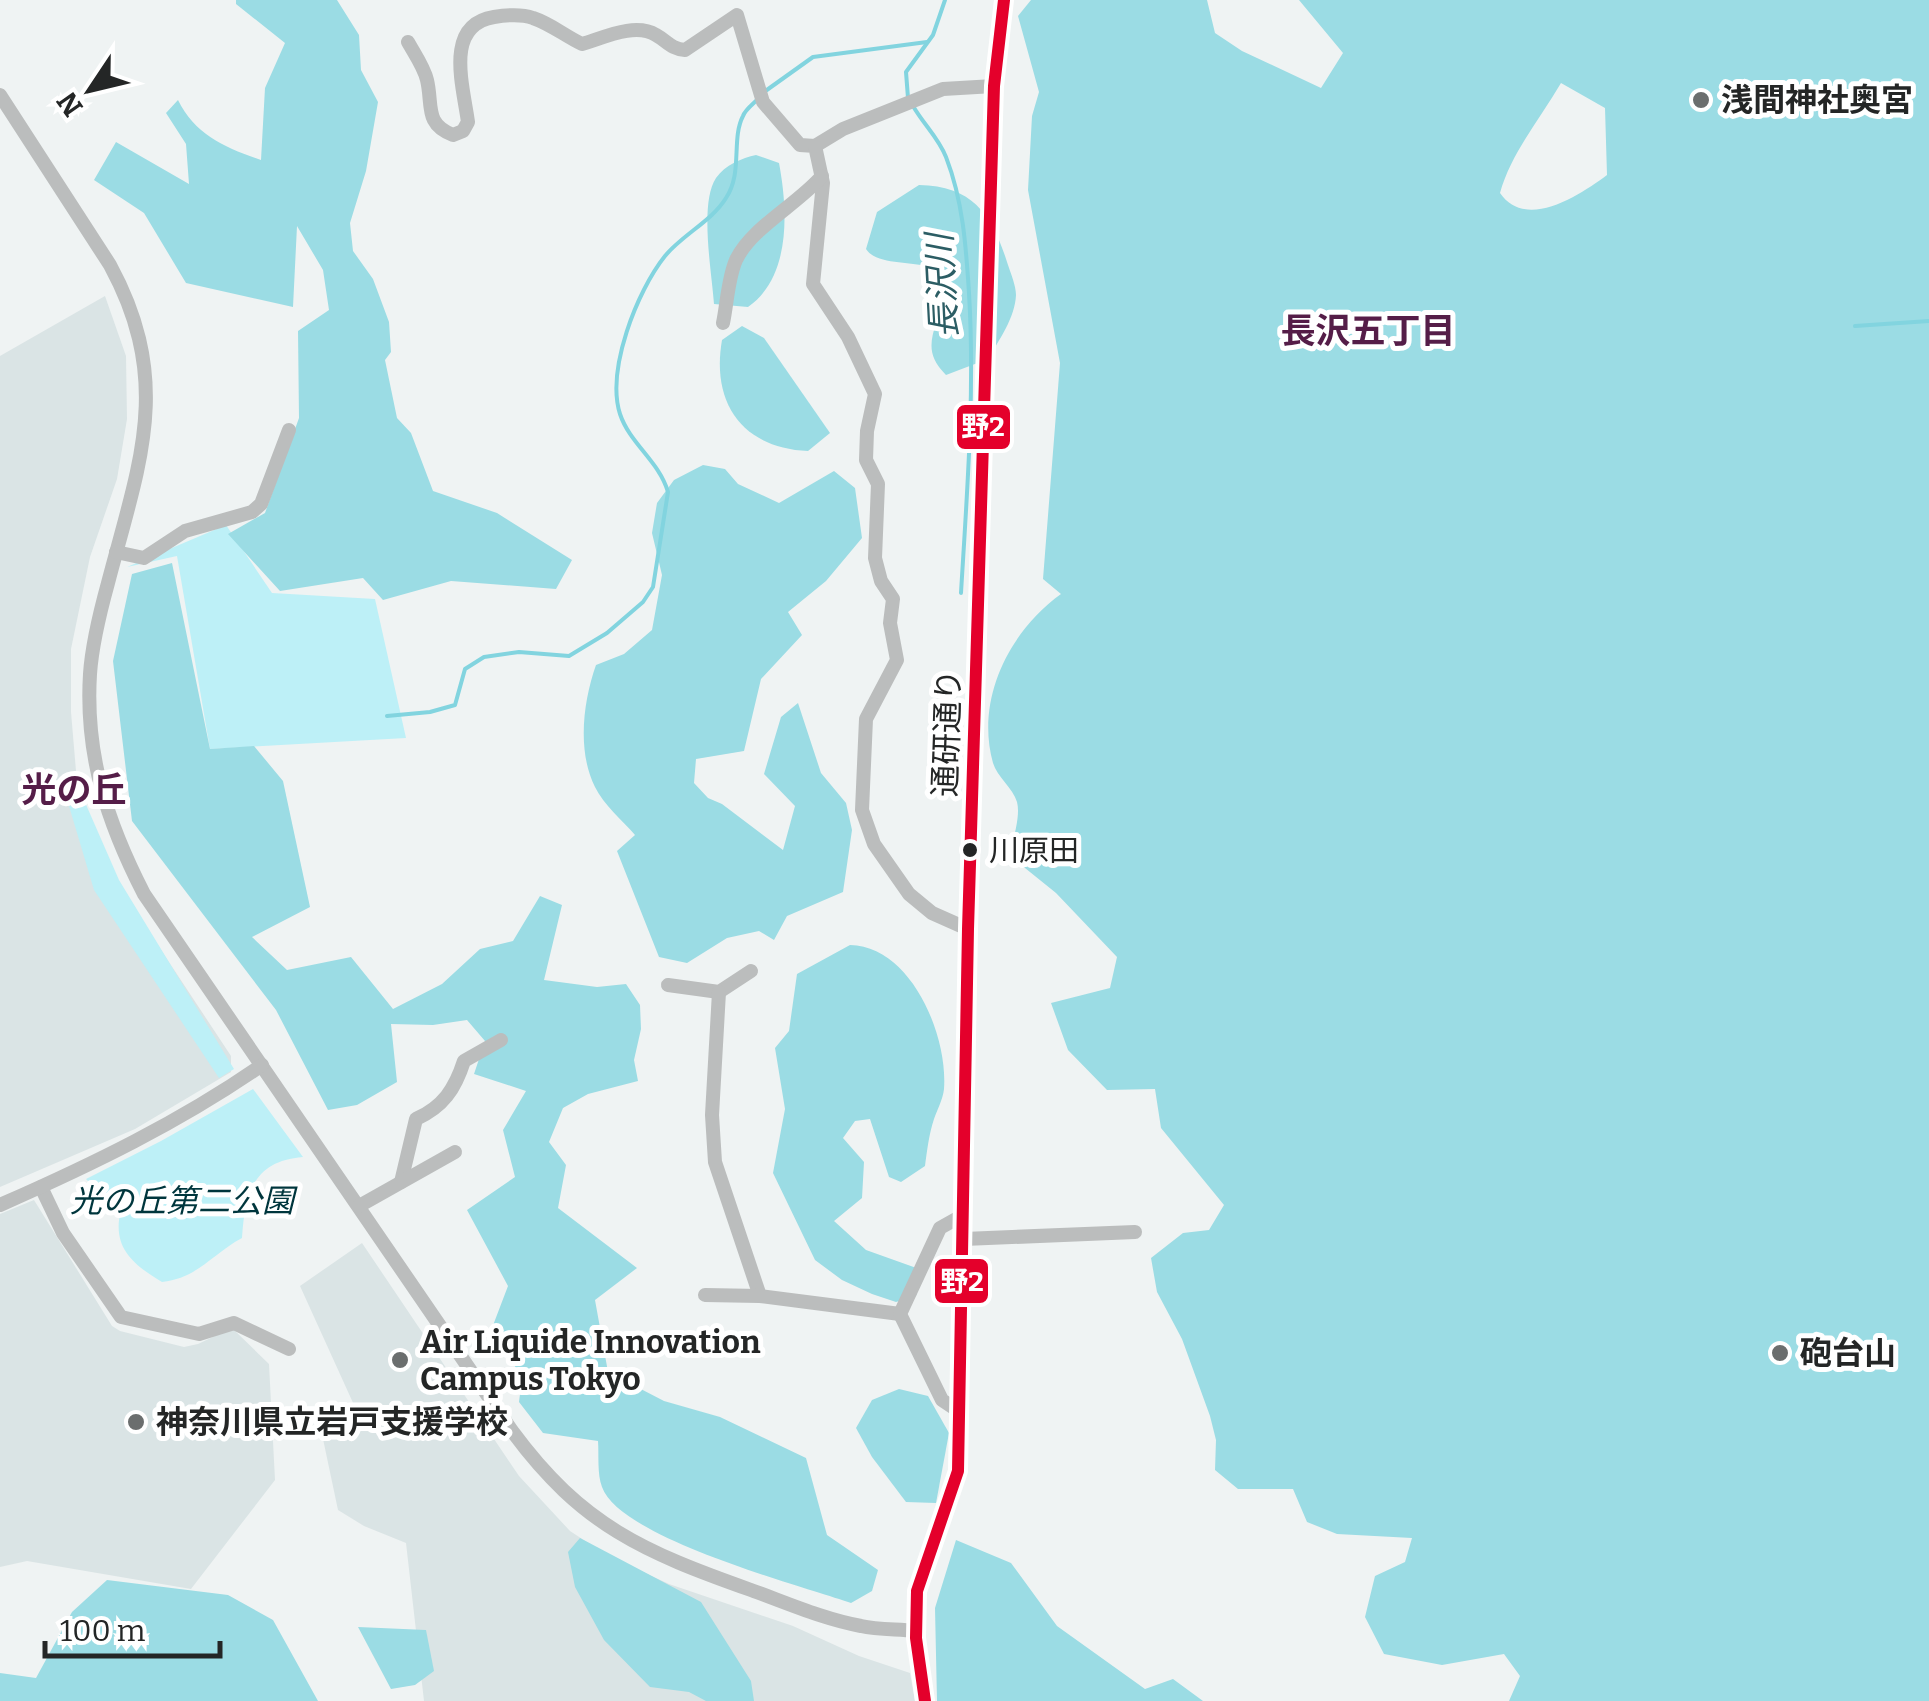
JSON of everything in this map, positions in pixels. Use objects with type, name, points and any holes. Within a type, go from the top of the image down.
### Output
[{"type":"street","name":"通研通り","points":[[925,1701],[914,1630],[921,1576],[956,1488],[960,1412],[968,929],[994,86],[1004,0]]},
{"type":"street","points":[[408,42],[426,78],[431,120],[454,135],[468,122],[460,51],[465,31],[476,20],[500,16],[531,17],[582,44],[603,36],[646,31],[674,49],[684,50],[737,15],[763,102],[800,145],[815,146],[843,129],[943,89],[994,86]]},
{"type":"street","points":[[0,94],[110,265],[136,320],[146,371],[146,429],[140,464],[90,670],[93,752],[106,810],[144,894],[520,1443],[553,1482],[636,1546],[667,1560],[862,1627],[914,1630]]},
{"type":"street","points":[[815,146],[824,183],[813,284],[848,337],[875,394],[866,460],[878,484],[875,558],[881,581],[892,599],[890,624],[897,660],[866,719],[862,810],[874,844],[908,894],[932,913],[968,929]]},
{"type":"street","points":[[723,324],[736,260],[752,240],[804,197],[822,176]]},
{"type":"street","points":[[116,552],[144,558],[185,530],[252,512],[267,494],[289,430]]},
{"type":"street","points":[[668,985],[719,992],[751,971]]},
{"type":"street","points":[[719,992],[712,1115],[715,1162],[760,1296]]},
{"type":"street","points":[[400,1182],[416,1119],[436,1110],[457,1084],[464,1061],[501,1040]]},
{"type":"street","points":[[0,1205],[170,1124],[262,1065]]},
{"type":"street","points":[[359,1206],[455,1152]]},
{"type":"street","points":[[41,1187],[62,1233],[121,1317],[199,1334],[234,1323],[290,1348]]},
{"type":"street","points":[[900,1314],[940,1228],[964,1214]]},
{"type":"street","points":[[964,1239],[1135,1232]]},
{"type":"street","points":[[705,1295],[760,1296],[900,1314]]},
{"type":"street","points":[[900,1314],[942,1400],[960,1412]]},
{"type":"shaded area","points":[[236,0],[337,0],[359,35],[361,70],[378,102],[366,171],[350,223],[353,251],[373,279],[389,322],[391,352],[385,360],[397,418],[411,433],[433,491],[497,513],[572,560],[556,589],[451,581],[383,600],[363,578],[280,591],[228,534],[265,513],[299,418],[298,331],[329,310],[323,270],[297,226],[293,307],[186,283],[144,213],[94,180],[116,142],[189,184],[186,144],[166,113],[178,100],[193,122],[213,139],[261,160],[265,88],[285,43],[236,4]]},
{"type":"shaded area","points":[[1031,0],[1207,0],[1215,33],[1242,51],[1321,88],[1343,53],[1299,0],[1929,0],[1929,1701],[1509,1701],[1520,1676],[1504,1654],[1442,1665],[1384,1654],[1365,1617],[1375,1576],[1405,1562],[1412,1538],[1337,1534],[1307,1522],[1293,1489],[1238,1489],[1215,1470],[1216,1440],[1210,1416],[1182,1339],[1157,1292],[1151,1258],[1183,1233],[1209,1230],[1224,1205],[1161,1128],[1155,1089],[1107,1090],[1068,1050],[1051,1003],[1110,988],[1117,957],[1056,893],[1010,856],[1017,802],[995,768],[989,739],[989,714],[1001,668],[1026,627],[1061,594],[1043,579],[1060,363],[1028,190],[1032,116],[1039,92],[1018,16]],"holes":[[[1561,83],[1605,108],[1607,175],[1568,200],[1538,209],[1511,204],[1500,193],[1519,150]]]},
{"type":"shaded area","points":[[756,155],[779,163],[784,222],[779,261],[762,294],[748,307],[714,304],[707,221],[711,189],[724,169]]},
{"type":"shaded area","points":[[919,185],[954,191],[979,207],[996,232],[1016,291],[1010,320],[988,359],[946,375],[933,356],[932,338],[940,298],[930,267],[877,258],[866,249],[877,212]]},
{"type":"shaded area","points":[[105,296],[126,356],[127,419],[117,479],[90,557],[71,649],[76,771],[92,828],[114,879],[231,1056],[231,1072],[135,1129],[0,1187],[0,356]]},
{"type":"shaded area","points":[[742,326],[764,338],[830,433],[808,451],[765,441],[736,418],[727,402],[720,363],[722,340]]},
{"type":"shaded area","points":[[703,465],[725,469],[738,484],[779,503],[834,471],[855,488],[862,538],[826,581],[788,612],[802,635],[761,679],[744,751],[696,759],[694,783],[708,798],[722,804],[783,850],[795,806],[764,774],[781,717],[798,703],[821,773],[846,803],[852,830],[843,892],[787,916],[774,940],[759,931],[727,938],[687,963],[659,957],[617,851],[635,835],[595,787],[586,758],[584,726],[596,665],[624,654],[652,630],[662,575],[652,533],[657,503],[674,480]]},
{"type":"shaded area","points":[[172,563],[210,749],[254,746],[283,781],[310,907],[252,937],[287,970],[351,957],[393,1009],[442,984],[480,949],[513,941],[540,896],[562,905],[544,980],[597,987],[626,984],[640,1005],[641,1029],[634,1060],[638,1081],[588,1094],[563,1108],[549,1142],[566,1165],[558,1208],[637,1268],[595,1300],[608,1372],[664,1401],[720,1417],[806,1458],[827,1535],[878,1570],[872,1591],[851,1603],[714,1557],[641,1524],[616,1506],[602,1487],[598,1441],[543,1433],[519,1402],[522,1378],[492,1328],[508,1286],[467,1210],[515,1177],[503,1130],[526,1091],[474,1074],[485,1041],[467,1020],[433,1025],[391,1024],[397,1082],[357,1105],[328,1110],[276,1010],[132,821],[113,661],[132,574]]},
{"type":"shaded area","points":[[850,945],[872,949],[908,977],[932,1020],[944,1067],[943,1093],[925,1166],[901,1182],[889,1177],[870,1119],[855,1121],[843,1138],[864,1162],[862,1198],[834,1221],[866,1250],[922,1270],[916,1296],[896,1302],[842,1280],[815,1260],[773,1173],[785,1109],[775,1048],[789,1031],[797,974]]},
{"type":"shaded area","name":"神奈川県立岩戸支援学校","points":[[34,1200],[112,1326],[184,1347],[232,1328],[269,1364],[275,1480],[191,1589],[27,1561],[0,1567],[0,1214]]},
{"type":"shaded area","points":[[362,1243],[519,1476],[570,1531],[608,1556],[669,1584],[793,1626],[859,1656],[910,1673],[915,1701],[424,1701],[406,1543],[364,1526],[338,1510],[323,1439],[354,1405],[300,1286]]},
{"type":"shaded area","points":[[899,1389],[928,1396],[949,1433],[936,1503],[906,1502],[856,1428],[872,1400]]},
{"type":"shaded area","points":[[580,1538],[701,1602],[751,1681],[754,1701],[706,1701],[689,1692],[650,1687],[604,1640],[575,1587],[568,1552]]},
{"type":"shaded area","points":[[956,1540],[1011,1563],[1057,1626],[1145,1689],[1173,1679],[1203,1701],[937,1701],[935,1608]]},
{"type":"shaded area","points":[[107,1580],[228,1595],[273,1620],[318,1701],[0,1701],[0,1673],[36,1678],[72,1612]]},
{"type":"shaded area","points":[[358,1627],[426,1630],[434,1671],[415,1685],[391,1689]]},
{"type":"green space","points":[[226,525],[272,593],[375,599],[406,738],[210,749],[177,556],[127,567]]},
{"type":"green space","points":[[84,800],[119,880],[234,1069],[219,1078],[94,890],[69,806]]},
{"type":"green space","name":"光の丘第二公園","points":[[253,1089],[303,1157],[273,1165],[255,1182],[246,1206],[242,1238],[195,1271],[162,1282],[128,1255],[120,1237],[120,1214],[86,1179]]},
{"type":"waterway","name":"長沢川","points":[[908,98],[906,72],[933,35],[945,0]]},
{"type":"waterway","points":[[764,92],[813,57],[927,42]]},
{"type":"waterway","points":[[387,716],[455,705],[465,669],[484,657],[519,652],[569,656],[607,633],[643,602],[653,587],[668,492],[620,414],[617,376],[621,354],[635,310],[654,271],[672,248],[726,198],[734,178],[740,125],[745,112],[758,99]]},
{"type":"waterway","name":"長沢川","points":[[913,106],[946,157],[965,241],[971,368],[961,593]]},
{"type":"waterway","points":[[1855,326],[1929,321]]},
{"type":"transit line","name":"野2","points":[[925,1701],[916,1638],[917,1591],[958,1471],[968,929],[994,86],[1004,0]]},
{"type":"place","name":"浅間神社奥宮","points":[[1701,100]]},
{"type":"place","name":"川原田","points":[[970,850]]},
{"type":"place","name":"砲台山","points":[[1780,1353]]},
{"type":"place","name":"Air Liquide Innovation Campus Tokyo","points":[[400,1360]]},
{"type":"place","name":"神奈川県立岩戸支援学校","points":[[136,1422]]},
{"type":"district","name":"長沢五丁目","points":[[1368,331]]},
{"type":"district","name":"光の丘","points":[[74,790]]}]
